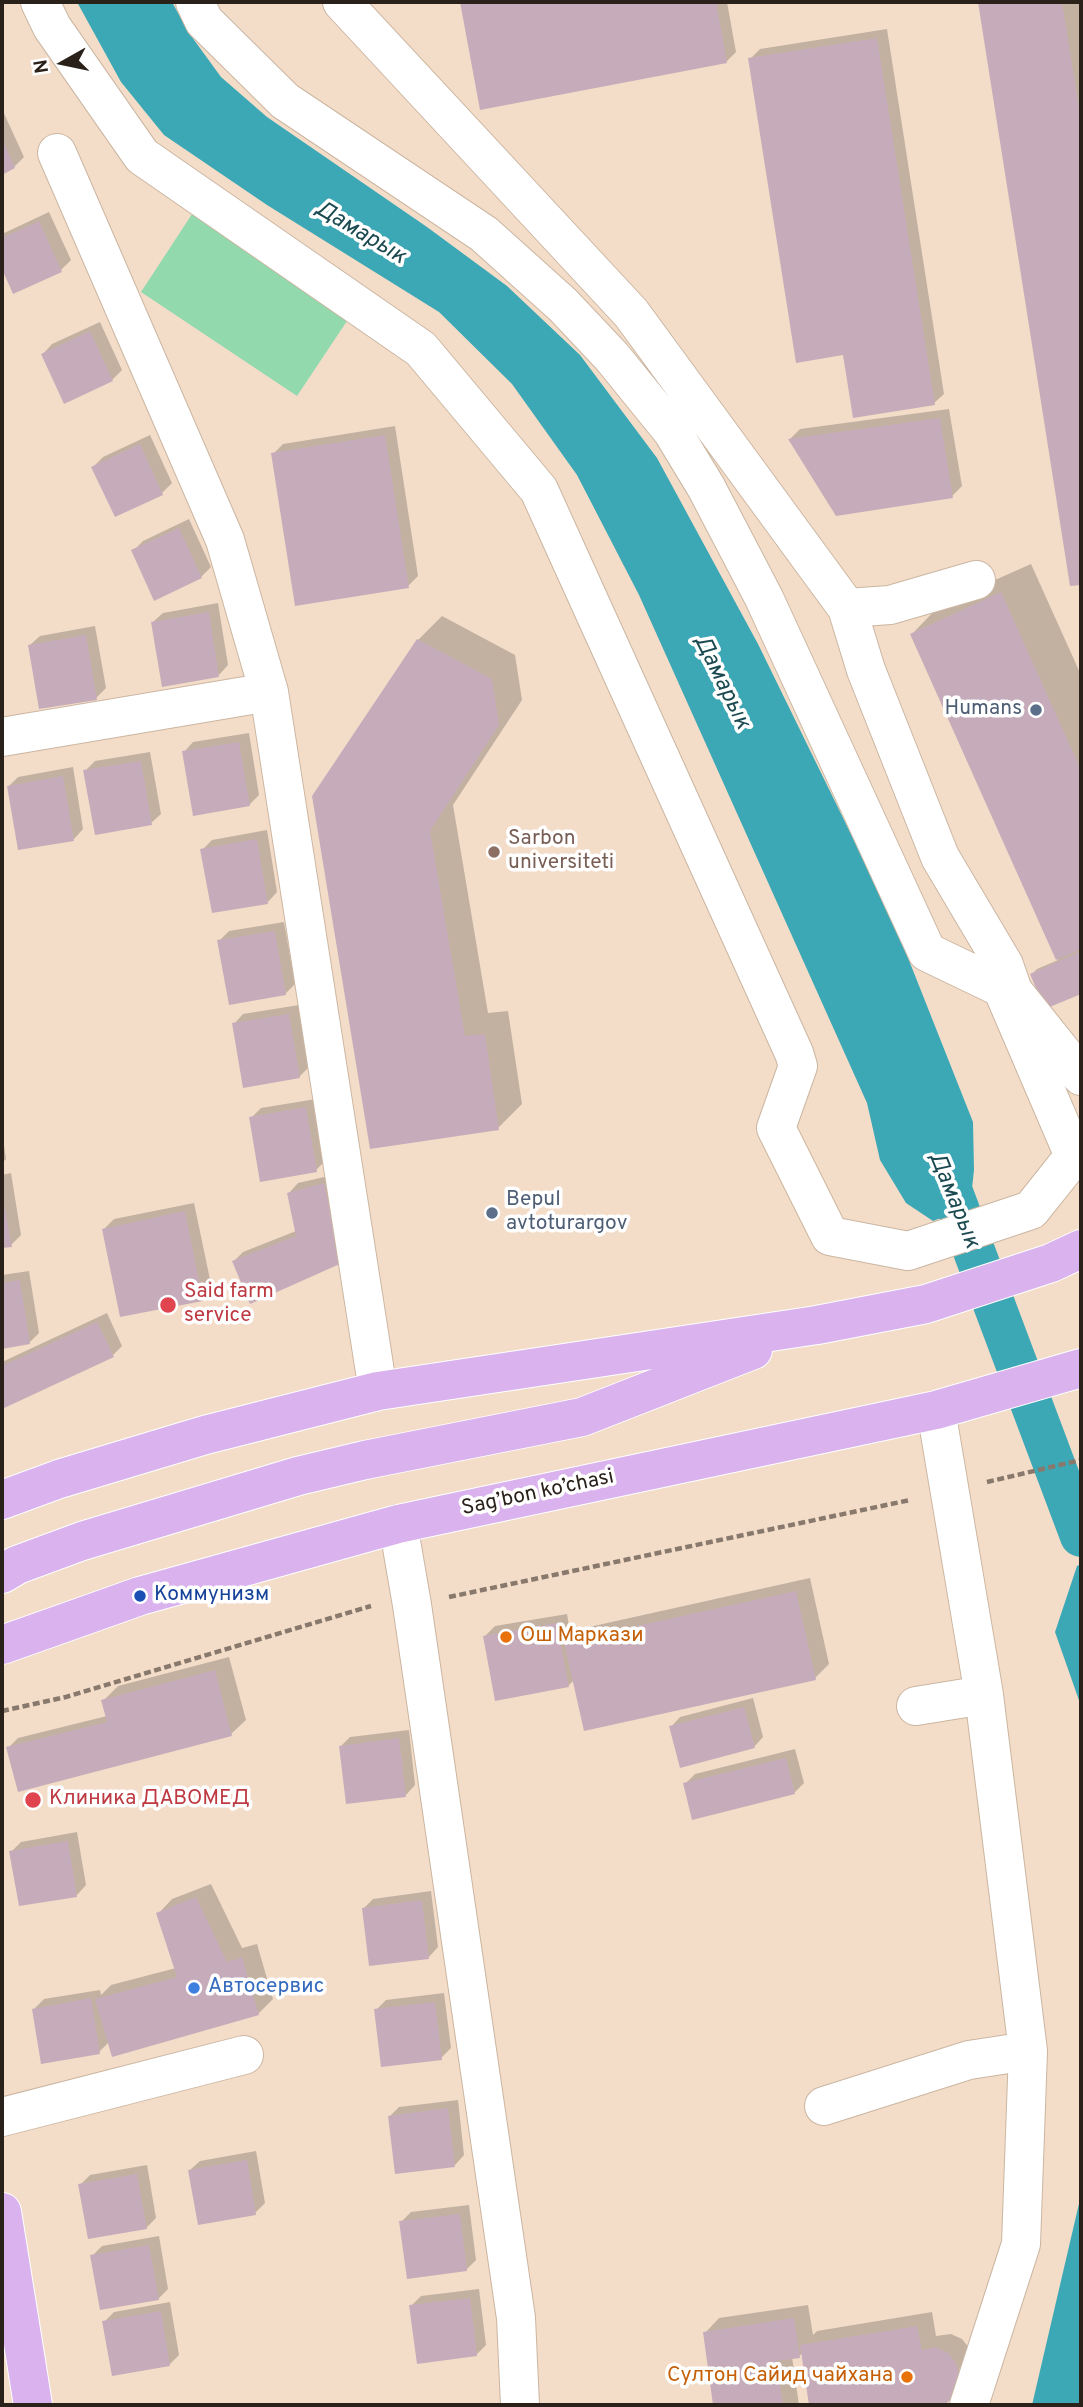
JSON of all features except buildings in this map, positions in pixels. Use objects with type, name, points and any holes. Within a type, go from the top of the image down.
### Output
[{"type":"main road","points":[[2,1500],[59,1479],[205,1435],[378,1391],[817,1325],[926,1304],[1066,1256]]},
{"type":"main road","points":[[2,1574],[17,1565],[82,1541],[298,1476],[582,1417],[817,1325]]},
{"type":"main road","name":"Sag’bon ko’chasi","points":[[2,1645],[140,1596],[398,1524],[946,1407],[1081,1368]]},
{"type":"main road","points":[[2,2212],[10,2308],[33,2405]]},
{"type":"street","points":[[40,2],[52,27],[142,156],[421,349],[539,491],[794,1053],[798,1066],[776,1128],[830,1236],[908,1251],[1031,1210],[1073,1156],[1002,988],[927,952],[764,598],[706,487],[672,430],[612,357],[553,296],[484,234],[285,101],[204,21],[195,2]]},
{"type":"street","points":[[342,2],[631,313],[847,608],[866,670],[940,857],[1004,965],[1013,991],[1081,1076]]},
{"type":"street","points":[[57,153],[225,540],[269,692],[378,1391]]},
{"type":"street","points":[[847,608],[890,605],[976,580]]},
{"type":"street","points":[[2,737],[269,692]]},
{"type":"street","points":[[946,1407],[967,1487],[984,1695],[1028,2051],[1021,2244],[969,2405]]},
{"type":"street","points":[[398,1524],[516,2318],[520,2405]]},
{"type":"street","points":[[916,1706],[984,1695]]},
{"type":"street","points":[[824,2106],[970,2060],[1028,2051]]},
{"type":"street","points":[[2,2117],[244,2055]]},
{"type":"path","points":[[2,1711],[66,1697],[371,1606],[412,1605],[967,1487],[1081,1460]]},
{"type":"green space","points":[[196,208],[353,312],[297,396],[141,292]]},
{"type":"water","points":[[77,2],[172,2],[189,33],[221,77],[267,117],[427,227],[507,286],[580,355],[657,458],[758,644],[893,920],[973,1122],[974,1170],[970,1207],[933,1221],[906,1203],[880,1160],[867,1103],[639,595],[577,475],[512,384],[439,312],[267,205],[164,135],[121,82]]},
{"type":"water","points":[[1081,1564],[1081,1706],[1055,1632],[1077,1566]]},
{"type":"water","points":[[1081,2195],[1081,2405],[1032,2405]]},
{"type":"waterway","name":"Дамарык","points":[[953,1195],[1081,1536]]},
{"type":"place","name":"Humans","points":[[1036,710]]},
{"type":"place","name":"Sarbon universiteti","points":[[494,852]]},
{"type":"place","name":"Bepul avtoturargov","points":[[492,1213]]},
{"type":"place","name":"Said farm service","points":[[168,1305]]},
{"type":"place","name":"Коммунизм","points":[[140,1596]]},
{"type":"place","name":"Ош Маркази","points":[[506,1637]]},
{"type":"place","name":"Клиника ДАВОМЕД","points":[[33,1800]]},
{"type":"place","name":"Автосервис","points":[[194,1988]]},
{"type":"place","name":"Султон Сайид чайхана","points":[[907,2377]]}]
